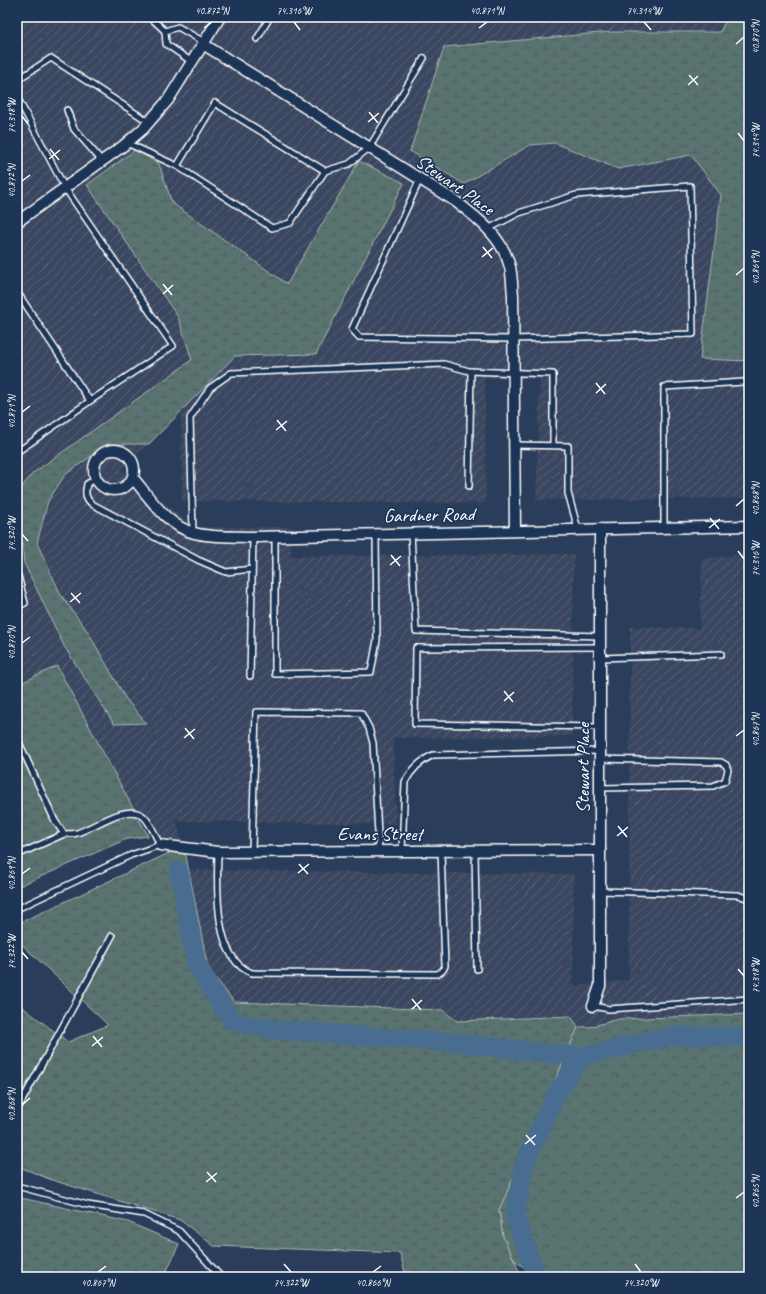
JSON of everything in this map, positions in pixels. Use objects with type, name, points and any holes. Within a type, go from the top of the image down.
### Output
[{"type":"street","points":[[17,222],[127,143],[149,122],[168,100],[220,17]]},
{"type":"street","name":"Stewart Place","points":[[204,43],[455,201],[477,218],[488,229],[500,246],[510,267],[513,295],[515,530]]},
{"type":"street","points":[[112,450],[125,453],[130,457],[133,464],[133,478],[125,487],[113,491],[105,488],[95,479],[95,461],[101,454],[112,450]]},
{"type":"street","name":"Gardner Road","points":[[133,478],[163,515],[179,526],[193,533],[207,536],[275,536],[749,526]]},
{"type":"street","name":"Stewart Place","points":[[594,1006],[600,986],[600,529]]},
{"type":"street","name":"Evans Street","points":[[160,845],[218,852],[600,850]]},
{"type":"lane","points":[[150,17],[165,31],[166,44],[192,62]]},
{"type":"lane","points":[[257,39],[270,17]]},
{"type":"lane","points":[[165,31],[178,27],[204,43]]},
{"type":"lane","points":[[17,80],[51,58],[149,122]]},
{"type":"lane","points":[[127,143],[177,166],[272,228],[290,223],[325,171],[349,164],[369,148],[424,58]]},
{"type":"lane","points":[[17,97],[65,188],[173,346],[17,452]]},
{"type":"lane","points":[[177,166],[215,103],[325,171]]},
{"type":"lane","points":[[67,110],[74,129],[102,161]]},
{"type":"lane","points":[[420,179],[352,329],[359,337],[513,339],[693,334],[690,186],[576,195],[520,212],[488,229]]},
{"type":"lane","points":[[17,292],[90,401]]},
{"type":"lane","points":[[193,533],[190,418],[210,388],[231,374],[444,364],[471,371],[553,374],[553,446]]},
{"type":"lane","points":[[469,486],[471,371]]},
{"type":"lane","points":[[664,528],[664,387],[744,382]]},
{"type":"lane","points":[[514,445],[568,446],[568,493],[578,529]]},
{"type":"lane","points":[[95,479],[87,484],[85,492],[87,499],[92,504],[198,560],[226,572],[252,569]]},
{"type":"lane","points":[[411,533],[416,631],[600,636]]},
{"type":"lane","points":[[275,536],[275,674],[371,672],[377,640],[376,534]]},
{"type":"lane","points":[[250,676],[253,536]]},
{"type":"lane","points":[[17,572],[25,603],[17,607]]},
{"type":"lane","points":[[600,647],[416,648],[415,724],[600,727]]},
{"type":"lane","points":[[600,658],[721,654]]},
{"type":"lane","points":[[252,851],[256,712],[361,713],[369,728],[373,743],[379,851]]},
{"type":"lane","points":[[17,738],[55,821],[64,834]]},
{"type":"lane","points":[[402,851],[405,782],[410,772],[418,764],[429,756],[433,755],[600,755],[634,760],[721,762],[726,765],[728,770],[725,782],[713,786],[600,788]]},
{"type":"lane","points":[[17,855],[64,834],[76,834],[124,813],[135,812],[143,816],[150,824],[160,845],[131,855],[17,909]]},
{"type":"lane","points":[[218,852],[217,898],[224,939],[232,958],[242,970],[252,973],[438,974],[445,966],[441,851]]},
{"type":"lane","points":[[475,851],[477,969]]},
{"type":"lane","points":[[600,891],[738,895],[749,899]]},
{"type":"lane","points":[[17,1110],[112,936]]},
{"type":"lane","points":[[594,1006],[609,1009],[749,999]]},
{"type":"lane","points":[[17,1186],[88,1205],[144,1214],[179,1231],[221,1277]]},
{"type":"shaded area","points":[[17,17],[727,17],[721,32],[611,32],[444,47],[464,184],[530,145],[555,143],[618,169],[691,155],[721,195],[700,359],[749,361],[749,498],[536,500],[540,379],[485,378],[486,503],[182,501],[181,414],[121,469],[194,527],[291,527],[291,556],[574,554],[572,736],[393,738],[396,824],[176,821],[184,846],[148,836],[57,666],[17,685]]},
{"type":"shaded area","points":[[749,554],[749,1014],[619,1019],[589,1027],[578,1027],[570,1016],[457,1021],[442,1010],[234,1003],[208,968],[188,870],[574,874],[573,986],[629,980],[630,627],[700,628],[702,559]]},
{"type":"green space","points":[[727,17],[749,17],[749,361],[700,359],[721,195],[691,155],[618,169],[555,143],[530,145],[464,184],[410,151],[444,47],[611,32],[720,32]]},
{"type":"green space","points":[[135,150],[159,164],[172,203],[287,284],[359,161],[404,183],[316,354],[235,356],[149,444],[108,444],[65,475],[48,501],[37,543],[61,595],[88,632],[126,699],[146,723],[114,724],[64,646],[24,563],[17,493],[33,473],[192,360],[178,317],[87,185]]},
{"type":"green space","points":[[57,666],[148,836],[127,839],[17,887],[17,685]]},
{"type":"green space","points":[[184,846],[208,968],[234,1002],[442,1010],[457,1021],[571,1016],[578,1027],[499,1210],[503,1237],[522,1277],[406,1277],[400,1253],[214,1246],[180,1220],[52,1180],[17,1166],[17,1003],[68,1042],[108,1025],[17,940],[17,924]]},
{"type":"green space","points":[[749,1014],[749,1277],[538,1277],[515,1261],[503,1237],[499,1210],[578,1027],[589,1027],[619,1019]]},
{"type":"green space","points":[[17,1197],[128,1222],[179,1244],[164,1277],[17,1277]]},
{"type":"waterway","points":[[179,871],[196,962],[232,1021],[266,1029],[460,1043],[581,1057],[556,1095],[525,1162],[515,1217],[537,1277]]},
{"type":"waterway","points":[[581,1057],[670,1036],[749,1037]]}]
